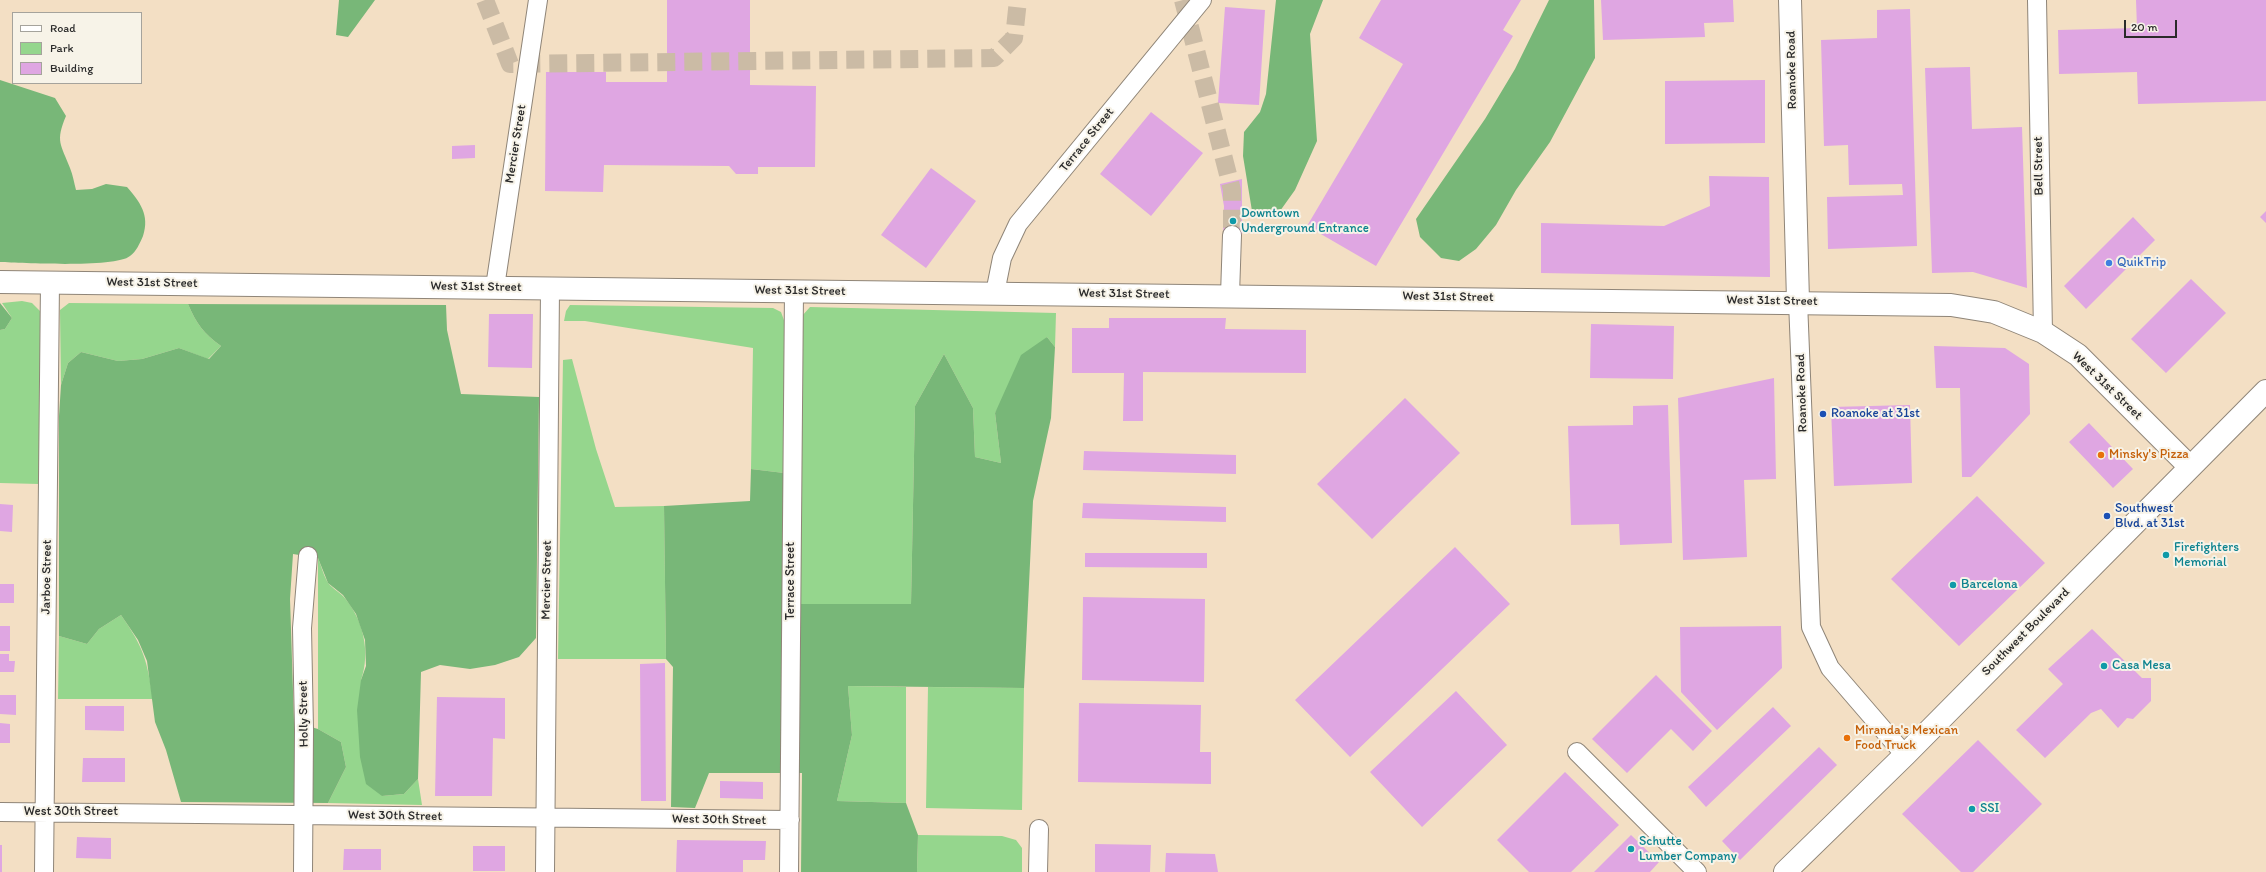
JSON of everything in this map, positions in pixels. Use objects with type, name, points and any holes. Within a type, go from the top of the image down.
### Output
[{"type":"main road","name":"Roanoke Road","points":[[1790,0],[1798,301]]},
{"type":"main road","name":"West 31st Street","points":[[0,282],[1798,301],[1952,305],[1994,312],[2043,332],[2078,355],[2190,467]]},
{"type":"main road","name":"Southwest Boulevard","points":[[1785,872],[1905,755],[2266,391]]},
{"type":"street","name":"Mercier Street","points":[[495,287],[538,0]]},
{"type":"street","name":"Terrace Street","points":[[995,293],[1002,258],[1018,224],[1202,0]]},
{"type":"street","name":"Bell Street","points":[[2037,0],[2043,332]]},
{"type":"street","points":[[1230,295],[1232,235]]},
{"type":"street","name":"Jarboe Street","points":[[44,872],[50,282]]},
{"type":"street","name":"Mercier Street","points":[[545,872],[550,288]]},
{"type":"street","name":"Terrace Street","points":[[789,872],[794,291]]},
{"type":"street","name":"Roanoke Road","points":[[1798,301],[1811,627],[1830,668],[1905,755]]},
{"type":"street","name":"Holly Street","points":[[302,872],[304,730],[302,628],[308,556]]},
{"type":"street","points":[[1577,752],[1697,872]]},
{"type":"street","name":"West 30th Street","points":[[0,812],[790,820]]},
{"type":"street","points":[[1038,872],[1039,829]]},
{"type":"green space","points":[[339,0],[375,0],[348,37],[336,35]]},
{"type":"green space","points":[[1276,0],[1323,0],[1310,34],[1317,141],[1295,190],[1280,211],[1262,217],[1252,211],[1243,156],[1244,132],[1260,112],[1266,94]]},
{"type":"green space","points":[[1549,0],[1594,0],[1595,58],[1550,142],[1516,190],[1496,225],[1476,249],[1459,261],[1441,258],[1420,237],[1416,219],[1485,119],[1515,69]]},
{"type":"green space","points":[[0,80],[55,98],[66,116],[61,132],[60,143],[71,171],[76,190],[92,189],[106,184],[127,187],[140,204],[144,215],[145,228],[143,236],[134,252],[130,256],[121,260],[68,264],[0,262]]},
{"type":"green space","points":[[22,301],[32,303],[42,313],[39,484],[0,483],[0,330],[5,329],[12,318],[2,303]]},
{"type":"green space","points":[[0,303],[12,318],[5,329],[0,330]]},
{"type":"green space","points":[[69,303],[188,304],[201,328],[221,346],[208,359],[179,348],[142,359],[118,361],[81,352],[68,363],[61,385],[60,310]]},
{"type":"green space","points":[[188,304],[446,305],[447,330],[461,394],[539,397],[536,638],[519,657],[495,665],[470,669],[440,665],[421,672],[418,779],[404,794],[382,796],[366,784],[360,757],[357,710],[361,680],[366,666],[365,640],[356,614],[343,595],[328,583],[318,558],[293,554],[290,599],[294,722],[318,729],[341,742],[346,767],[328,803],[181,802],[166,750],[155,722],[147,661],[138,640],[121,615],[99,629],[87,644],[59,636],[59,416],[61,385],[68,363],[81,352],[118,361],[142,359],[179,348],[209,359],[221,346],[201,328]]},
{"type":"green space","points":[[570,305],[773,308],[781,312],[785,323],[784,473],[751,469],[753,348],[585,321],[564,321],[566,311]]},
{"type":"green space","points":[[810,307],[1056,313],[1055,347],[1047,337],[995,413],[1001,463],[975,457],[973,408],[944,354],[915,406],[911,604],[798,604],[802,316]]},
{"type":"green space","points":[[1047,337],[1055,347],[1051,418],[1033,501],[1024,688],[848,686],[852,735],[837,801],[906,803],[918,835],[917,872],[801,872],[802,773],[709,773],[695,808],[671,807],[673,667],[666,659],[664,506],[750,501],[751,469],[784,473],[798,604],[911,604],[915,406],[944,354],[973,408],[975,457],[1001,463],[995,413],[1021,355]]},
{"type":"green space","points":[[572,359],[596,449],[615,507],[664,506],[666,659],[558,659],[563,360]]},
{"type":"green space","points":[[318,558],[328,583],[343,596],[356,614],[363,636],[365,658],[361,680],[382,796],[404,794],[418,779],[422,805],[328,803],[346,767],[341,742],[318,729]]},
{"type":"green space","points":[[121,615],[140,646],[149,674],[153,699],[58,699],[59,636],[87,644],[99,629]]},
{"type":"green space","points":[[848,686],[906,687],[906,803],[837,801],[852,735]]},
{"type":"green space","points":[[928,687],[1024,688],[1022,810],[926,808]]},
{"type":"green space","points":[[918,835],[1002,836],[1016,840],[1022,848],[1022,872],[917,872]]},
{"type":"building","points":[[667,0],[750,0],[750,85],[816,86],[815,167],[758,167],[758,174],[736,174],[729,166],[604,165],[603,192],[545,191],[546,72],[606,72],[606,82],[667,82]]},
{"type":"building","points":[[1381,0],[1521,0],[1503,30],[1513,36],[1376,266],[1307,226],[1403,64],[1359,38]]},
{"type":"building","points":[[1601,0],[1733,0],[1734,22],[1704,23],[1705,37],[1603,40]]},
{"type":"building","points":[[2136,0],[2266,0],[2266,101],[2138,104],[2137,72],[2059,74],[2058,30],[2137,28]]},
{"type":"building","points":[[1225,7],[1265,10],[1259,105],[1218,103]]},
{"type":"building","points":[[1910,9],[1917,246],[1828,249],[1827,197],[1903,195],[1902,184],[1849,185],[1848,145],[1824,146],[1821,40],[1877,38],[1877,10]]},
{"type":"building","points":[[1970,67],[1972,129],[2022,127],[2027,288],[1973,272],[1932,273],[1925,68]]},
{"type":"building","points":[[1765,80],[1765,143],[1665,144],[1665,81]]},
{"type":"building","points":[[1151,112],[1203,153],[1151,216],[1100,174]]},
{"type":"building","points":[[475,145],[475,158],[452,159],[452,146]]},
{"type":"building","points":[[931,168],[976,201],[926,268],[881,235]]},
{"type":"building","points":[[1709,176],[1769,177],[1770,277],[1541,273],[1541,223],[1664,226],[1710,206]]},
{"type":"building","name":"Downtown Underground Entrance","points":[[1242,179],[1242,235],[1223,235],[1224,206],[1220,184]]},
{"type":"building","points":[[2266,211],[2266,223],[2260,217]]},
{"type":"building","name":"QuikTrip","points":[[2133,217],[2155,240],[2086,309],[2064,286]]},
{"type":"building","name":"QuikTrip","points":[[2191,279],[2226,313],[2166,373],[2131,339]]},
{"type":"building","points":[[489,314],[533,314],[532,368],[488,367]]},
{"type":"building","points":[[1109,318],[1226,318],[1225,329],[1306,330],[1306,373],[1143,372],[1143,421],[1123,421],[1124,373],[1072,373],[1072,328],[1109,328]]},
{"type":"building","points":[[1591,324],[1674,326],[1673,379],[1590,378]]},
{"type":"building","points":[[1934,346],[2005,348],[2029,364],[2030,414],[1971,477],[1962,477],[1960,388],[1936,388]]},
{"type":"building","points":[[1774,378],[1776,479],[1744,480],[1747,557],[1683,560],[1678,398]]},
{"type":"building","points":[[1405,398],[1460,453],[1372,539],[1317,484]]},
{"type":"building","points":[[1668,405],[1672,543],[1620,545],[1619,524],[1571,525],[1568,426],[1633,425],[1633,406]]},
{"type":"building","points":[[1910,405],[1912,483],[1834,486],[1831,407]]},
{"type":"building","name":"Minsky's Pizza","points":[[2089,423],[2133,469],[2113,488],[2069,442]]},
{"type":"building","points":[[1084,451],[1236,455],[1236,474],[1083,470]]},
{"type":"building","name":"Barcelona","points":[[1977,496],[2045,563],[1959,646],[1891,579]]},
{"type":"building","points":[[1083,503],[1226,507],[1226,522],[1082,518]]},
{"type":"building","points":[[0,504],[13,505],[12,532],[0,531]]},
{"type":"building","points":[[1455,547],[1510,604],[1350,757],[1295,700]]},
{"type":"building","points":[[1085,553],[1207,553],[1207,568],[1085,567]]},
{"type":"building","points":[[0,584],[14,584],[14,603],[0,603]]},
{"type":"building","points":[[1083,597],[1205,599],[1204,682],[1082,680]]},
{"type":"building","points":[[0,626],[10,626],[10,651],[0,651]]},
{"type":"building","points":[[1781,626],[1782,668],[1717,730],[1681,692],[1680,627]]},
{"type":"building","points":[[2092,629],[2142,678],[2151,678],[2151,701],[2133,719],[2127,718],[2118,728],[2101,709],[2091,713],[2045,758],[2016,730],[2063,684],[2048,669]]},
{"type":"building","points":[[0,654],[9,654],[9,661],[15,661],[14,672],[0,672]]},
{"type":"building","points":[[665,663],[666,801],[641,801],[640,664]]},
{"type":"building","points":[[1656,675],[1712,731],[1693,751],[1671,729],[1627,773],[1592,739]]},
{"type":"building","points":[[1456,691],[1507,745],[1422,827],[1370,772]]},
{"type":"building","points":[[0,695],[16,695],[16,715],[0,714]]},
{"type":"building","points":[[437,697],[505,698],[505,739],[493,738],[492,796],[435,796]]},
{"type":"building","points":[[1079,703],[1201,705],[1200,752],[1211,752],[1211,784],[1078,782]]},
{"type":"building","points":[[85,706],[124,706],[124,731],[85,730]]},
{"type":"building","points":[[1773,707],[1791,726],[1706,807],[1688,787]]},
{"type":"building","points":[[0,723],[10,724],[10,743],[0,743]]},
{"type":"building","name":"SSI","points":[[1978,740],[2042,804],[1973,872],[1961,872],[1902,814]]},
{"type":"building","points":[[1819,747],[1837,765],[1740,860],[1722,841]]},
{"type":"building","points":[[83,758],[125,758],[125,782],[82,782]]},
{"type":"building","points":[[1565,772],[1619,825],[1571,872],[1529,872],[1497,840]]},
{"type":"building","points":[[720,781],[763,782],[763,799],[720,798]]},
{"type":"building","name":"Schutte Lumber Company","points":[[1631,835],[1659,862],[1650,872],[1594,872]]},
{"type":"building","points":[[77,837],[111,838],[111,859],[76,858]]},
{"type":"building","points":[[677,840],[766,841],[765,860],[743,860],[743,872],[676,872]]},
{"type":"building","points":[[1095,844],[1151,845],[1150,872],[1095,872]]},
{"type":"building","points":[[0,845],[2,845],[2,872],[0,872]]},
{"type":"building","points":[[473,846],[505,846],[505,871],[473,871]]},
{"type":"building","points":[[344,849],[381,849],[381,870],[343,870]]},
{"type":"building","points":[[1166,853],[1215,854],[1218,872],[1165,872]]},
{"type":"tunnel","points":[[485,0],[510,64],[994,58],[1014,38],[1018,0]]},
{"type":"tunnel","points":[[1183,0],[1232,190],[1232,235]]},
{"type":"place","name":"Downtown Underground Entrance","points":[[1233,221]]},
{"type":"place","name":"QuikTrip","points":[[2109,263]]},
{"type":"place","name":"Roanoke at 31st","points":[[1823,414]]},
{"type":"place","name":"Minsky's Pizza","points":[[2101,455]]},
{"type":"place","name":"Southwest Blvd. at 31st","points":[[2107,516]]},
{"type":"place","name":"Firefighters Memorial","points":[[2166,555]]},
{"type":"place","name":"Barcelona","points":[[1953,585]]},
{"type":"place","name":"Casa Mesa","points":[[2104,666]]},
{"type":"place","name":"Miranda's Mexican Food Truck","points":[[1847,738]]},
{"type":"place","name":"SSI","points":[[1972,809]]},
{"type":"place","name":"Schutte Lumber Company","points":[[1631,849]]}]
